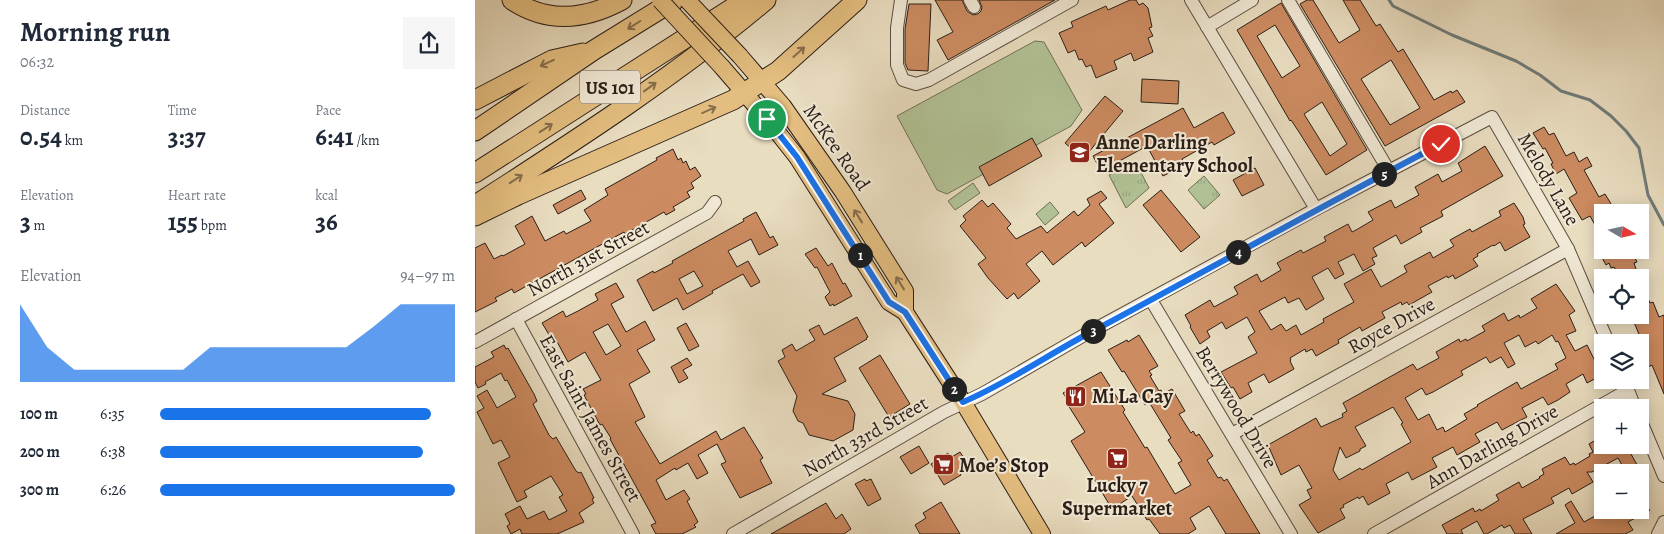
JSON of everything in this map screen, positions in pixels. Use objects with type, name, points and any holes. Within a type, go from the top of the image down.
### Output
[{"type":"highway","points":[[512,0],[524,8],[535,12],[573,17],[596,12],[622,0]]},
{"type":"highway","name":"US 101","points":[[475,131],[594,50],[675,0]]},
{"type":"highway","name":"US 101","points":[[475,173],[745,0]]},
{"type":"highway","points":[[475,205],[582,136],[731,30],[766,0]]},
{"type":"highway","points":[[475,216],[518,195],[733,100],[778,71],[857,0]]},
{"type":"highway","points":[[475,100],[552,60],[594,50]]},
{"type":"main road","name":"McKee Road","points":[[660,0],[745,93],[797,157],[889,302],[905,312],[963,402],[1043,533]]},
{"type":"main road","name":"McKee Road","points":[[687,0],[783,106],[843,192],[905,291],[905,312]]},
{"type":"street","points":[[901,0],[897,28],[897,65],[903,80],[916,84],[929,80],[1051,5],[1072,0]]},
{"type":"street","points":[[1191,0],[1316,209]]},
{"type":"street","points":[[1207,27],[1252,0]]},
{"type":"street","points":[[1287,0],[1389,171]]},
{"type":"street","name":"North 33rd Street","points":[[733,534],[893,441],[963,402],[982,394],[1086,334],[1316,209],[1492,117]]},
{"type":"street","name":"Melody Lane","points":[[1492,117],[1568,249],[1605,334]]},
{"type":"street","name":"North 31st Street","points":[[475,342],[707,213],[715,202]]},
{"type":"street","name":"Royce Drive","points":[[1232,434],[1568,249]]},
{"type":"street","name":"Berrywood Drive","points":[[1151,300],[1291,534]]},
{"type":"street","name":"East Saint James Street","points":[[516,319],[633,534]]},
{"type":"street","name":"Ann Darling Drive","points":[[1374,534],[1619,389]]},
{"type":"street","points":[[1649,440],[1664,476]]},
{"type":"street","points":[[1658,534],[1664,522]]},
{"type":"green space","points":[[1035,41],[1044,42],[1082,110],[1071,126],[947,194],[937,190],[897,116]]},
{"type":"green space","points":[[1135,161],[1149,188],[1126,208],[1109,175]]},
{"type":"green space","points":[[1204,176],[1220,195],[1204,209],[1188,190]]},
{"type":"green space","points":[[973,183],[980,193],[955,210],[948,201]]},
{"type":"green space","points":[[1050,202],[1059,213],[1045,225],[1036,214]]},
{"type":"building","points":[[935,0],[962,0],[967,11],[973,15],[981,11],[982,7],[979,0],[1055,0],[948,60],[937,40],[953,32]]},
{"type":"building","points":[[1130,0],[1136,0],[1139,5],[1143,3],[1148,8],[1152,27],[1149,28],[1153,36],[1148,38],[1153,52],[1134,61],[1131,53],[1114,61],[1117,69],[1096,78],[1091,65],[1086,67],[1082,59],[1079,60],[1075,50],[1068,53],[1059,33],[1073,27],[1071,22],[1106,6],[1108,10]]},
{"type":"building","points":[[1307,0],[1313,0],[1339,43],[1360,30],[1343,0],[1360,0],[1376,26],[1380,24],[1398,52],[1403,49],[1434,100],[1457,90],[1465,102],[1385,146],[1300,4]],"holes":[[[1391,60],[1420,108],[1390,125],[1361,79]]]},
{"type":"building","points":[[1281,3],[1367,150],[1326,175],[1290,121],[1237,30]],"holes":[[[1275,25],[1300,66],[1282,78],[1257,36]],[[1322,102],[1347,144],[1330,156],[1304,114]]]},
{"type":"building","points":[[909,4],[931,4],[928,71],[908,70],[905,63],[905,29]]},
{"type":"building","points":[[1142,79],[1179,81],[1178,104],[1141,102]]},
{"type":"building","points":[[1105,96],[1123,111],[1083,159],[1065,143]]},
{"type":"building","points":[[1183,108],[1194,128],[1223,112],[1235,133],[1214,145],[1212,142],[1182,159],[1185,165],[1163,176],[1147,146],[1101,171],[1093,156]]},
{"type":"building","points":[[1544,127],[1549,135],[1554,133],[1566,156],[1574,152],[1579,162],[1587,157],[1592,166],[1584,170],[1599,197],[1605,194],[1611,204],[1594,204],[1594,223],[1590,216],[1582,220],[1569,198],[1577,193],[1564,169],[1556,174],[1551,164],[1553,163],[1545,148],[1543,149],[1533,133]]},
{"type":"building","points":[[1032,138],[1042,156],[989,186],[979,167]]},
{"type":"building","points":[[1485,146],[1503,176],[1441,211],[1443,216],[1420,228],[1422,232],[1401,244],[1396,235],[1373,248],[1377,256],[1372,258],[1375,264],[1363,271],[1354,254],[1338,262],[1344,274],[1335,279],[1328,268],[1312,277],[1324,299],[1306,310],[1299,298],[1288,303],[1285,297],[1259,311],[1271,330],[1281,324],[1286,331],[1296,325],[1301,335],[1324,322],[1323,319],[1354,302],[1344,284],[1371,269],[1381,287],[1407,272],[1404,266],[1430,252],[1433,258],[1454,246],[1450,240],[1470,229],[1472,232],[1501,216],[1499,211],[1514,203],[1523,217],[1525,224],[1523,225],[1530,237],[1505,251],[1500,242],[1493,245],[1477,254],[1478,256],[1473,259],[1478,266],[1455,279],[1453,275],[1448,278],[1447,276],[1428,286],[1432,292],[1409,305],[1407,302],[1402,305],[1401,302],[1382,312],[1385,318],[1362,331],[1360,327],[1338,340],[1339,343],[1316,356],[1312,349],[1306,352],[1305,349],[1290,358],[1294,369],[1269,383],[1264,374],[1248,383],[1252,392],[1240,399],[1221,372],[1257,353],[1248,337],[1255,332],[1247,317],[1226,329],[1222,322],[1207,331],[1210,337],[1200,344],[1185,315],[1210,300],[1214,307],[1238,294],[1234,287],[1257,274],[1261,282],[1281,270],[1277,263],[1301,250],[1303,253],[1326,241],[1324,237],[1348,224],[1352,232],[1356,230],[1373,220],[1368,212],[1391,200],[1395,208],[1419,195],[1415,187],[1438,174],[1442,182],[1462,171],[1458,163]]},
{"type":"building","points":[[673,149],[678,160],[681,158],[683,163],[686,161],[690,170],[695,167],[701,176],[691,183],[694,188],[687,192],[690,197],[673,207],[675,210],[666,215],[664,212],[625,234],[624,232],[514,293],[512,289],[495,298],[497,301],[475,312],[475,248],[485,243],[494,259],[525,244],[515,226],[532,216],[545,241],[564,231],[566,234],[591,221],[584,210],[608,195],[605,189]]},
{"type":"building","points":[[1255,168],[1264,185],[1242,196],[1233,180]]},
{"type":"building","points":[[581,190],[586,199],[558,214],[553,205]]},
{"type":"building","points":[[1161,190],[1200,237],[1181,252],[1143,205]]},
{"type":"building","points":[[1101,191],[1107,198],[1099,204],[1114,223],[1085,247],[1082,242],[1053,265],[1042,251],[1026,264],[1040,281],[1018,299],[1014,293],[1007,299],[988,278],[978,264],[986,258],[960,226],[966,220],[963,216],[982,200],[988,207],[993,203],[1011,224],[1007,228],[1016,239],[1041,226],[1047,233],[1074,211],[1078,216],[1090,205],[1087,199]]},
{"type":"building","points":[[756,212],[770,238],[773,236],[778,245],[759,255],[751,239],[728,251],[737,267],[748,261],[760,282],[751,287],[743,274],[683,310],[677,298],[653,311],[637,280],[673,263],[672,261],[744,221],[743,219]],"holes":[[[694,271],[703,286],[687,294],[679,279]]]},
{"type":"building","points":[[816,248],[828,266],[832,263],[852,296],[834,306],[833,304],[830,306],[825,297],[830,292],[817,267],[815,268],[805,254]]},
{"type":"building","points":[[1603,259],[1636,259],[1637,262],[1634,263],[1636,269],[1615,269],[1614,267],[1611,268],[1609,263],[1606,265]]},
{"type":"building","points":[[616,283],[624,297],[611,304],[626,332],[645,321],[655,340],[637,350],[650,372],[629,384],[645,417],[635,422],[660,464],[716,431],[721,440],[744,427],[763,458],[760,460],[772,483],[740,498],[721,464],[726,462],[717,444],[698,455],[708,473],[697,479],[688,463],[676,470],[675,468],[656,480],[666,500],[684,490],[690,499],[687,501],[698,522],[694,525],[696,527],[682,534],[656,534],[651,525],[656,523],[611,438],[602,424],[600,425],[584,395],[586,394],[583,389],[601,380],[585,352],[568,362],[554,336],[551,338],[542,323],[563,311],[566,317],[578,311],[598,300],[595,294]],"holes":[[[608,324],[621,346],[606,355],[593,332]]]},
{"type":"building","points":[[1556,284],[1575,311],[1569,315],[1576,331],[1566,335],[1575,351],[1587,345],[1594,359],[1594,379],[1587,383],[1583,374],[1566,384],[1570,392],[1558,400],[1548,405],[1543,397],[1522,408],[1527,417],[1502,430],[1497,422],[1475,434],[1480,442],[1457,455],[1453,447],[1432,458],[1437,467],[1412,480],[1408,472],[1386,484],[1390,493],[1368,505],[1363,496],[1343,505],[1344,507],[1340,509],[1345,518],[1318,533],[1299,505],[1311,498],[1307,490],[1312,488],[1299,465],[1281,475],[1268,445],[1316,418],[1321,427],[1343,417],[1342,414],[1347,411],[1343,403],[1413,364],[1417,370],[1439,358],[1436,352],[1459,339],[1460,342],[1466,339],[1467,341],[1485,331],[1482,326],[1504,313],[1508,321],[1519,315],[1520,318],[1537,308],[1531,299]],"holes":[[[1519,335],[1525,347],[1536,341],[1538,344],[1552,335],[1556,342],[1558,341],[1566,358],[1555,364],[1558,369],[1521,389],[1517,382],[1477,405],[1464,414],[1467,419],[1445,432],[1443,427],[1437,430],[1429,414],[1418,420],[1405,398],[1422,388],[1426,395],[1433,392],[1463,375],[1461,371],[1486,357],[1490,363],[1501,357],[1508,368],[1515,364],[1504,343]],[[1393,407],[1403,423],[1401,424],[1411,442],[1362,470],[1360,468],[1339,480],[1333,470],[1340,447],[1346,458],[1366,446],[1355,427]]]},
{"type":"building","points":[[1649,301],[1650,303],[1653,302],[1659,317],[1664,315],[1664,394],[1652,365],[1649,366],[1649,334],[1639,334],[1635,324],[1649,324]]},
{"type":"building","points":[[857,317],[868,337],[834,358],[846,381],[822,394],[848,401],[855,414],[853,430],[833,441],[809,435],[803,423],[798,421],[793,411],[797,396],[778,361],[785,357],[782,350],[792,344],[796,351],[815,340],[809,330],[819,325],[824,335]]},
{"type":"building","points":[[686,323],[699,346],[689,351],[677,328]]},
{"type":"building","points":[[1139,335],[1158,366],[1149,371],[1159,391],[1161,390],[1163,394],[1172,389],[1185,411],[1179,414],[1191,433],[1193,431],[1196,436],[1199,434],[1213,456],[1207,460],[1218,478],[1221,477],[1224,481],[1227,479],[1260,534],[1226,534],[1209,506],[1190,518],[1196,529],[1188,534],[1160,534],[1149,519],[1147,520],[1132,496],[1112,509],[1071,441],[1085,432],[1068,405],[1070,404],[1063,393],[1101,372],[1125,410],[1123,412],[1145,448],[1147,447],[1175,494],[1191,485],[1178,463],[1182,461],[1168,440],[1171,438],[1149,402],[1145,405],[1124,371],[1122,372],[1108,350],[1127,340],[1128,342]]},
{"type":"building","points":[[504,345],[506,349],[508,348],[534,394],[537,401],[533,404],[549,435],[553,439],[556,437],[576,471],[581,472],[594,498],[592,499],[594,503],[579,513],[584,522],[557,534],[522,534],[520,529],[511,534],[507,526],[510,524],[505,514],[520,506],[527,519],[544,511],[549,520],[567,511],[559,497],[563,495],[551,476],[524,491],[527,497],[517,502],[498,463],[510,457],[501,440],[493,444],[477,412],[484,408],[477,396],[487,390],[497,408],[516,397],[501,373],[478,388],[475,382],[475,367],[494,357],[491,352]]},
{"type":"building","points":[[880,355],[910,404],[889,417],[859,368]]},
{"type":"building","points":[[687,358],[692,365],[683,370],[688,378],[679,383],[671,367]]},
{"type":"building","points":[[1594,441],[1594,454],[1631,454],[1637,464],[1621,464],[1618,458],[1607,464],[1594,464],[1594,471],[1587,472],[1593,482],[1572,494],[1569,488],[1551,498],[1554,503],[1523,519],[1532,534],[1515,534],[1510,525],[1504,528],[1502,525],[1484,534],[1477,521],[1461,530],[1463,534],[1447,534],[1442,525],[1473,508],[1475,512],[1480,509],[1481,511],[1499,500],[1496,495],[1519,482],[1522,488],[1540,478],[1544,474],[1542,469],[1565,457],[1570,465],[1574,463],[1575,465],[1590,456],[1589,454],[1593,452],[1589,444]]},
{"type":"building","points":[[919,446],[929,463],[911,474],[900,457]]},
{"type":"building","points":[[960,452],[968,464],[958,470],[961,475],[944,485],[931,464],[948,453],[950,458]]},
{"type":"building","points":[[865,479],[866,481],[871,479],[881,499],[868,506],[855,484]]},
{"type":"building","points":[[1571,501],[1584,522],[1594,517],[1594,519],[1634,519],[1628,522],[1633,530],[1625,534],[1556,534],[1575,523],[1565,505]]},
{"type":"building","points":[[941,502],[960,534],[920,534],[915,525],[926,518],[923,513]]},
{"type":"building","points":[[826,503],[836,519],[842,514],[851,529],[844,534],[771,534]]},
{"type":"waterway","points":[[1389,0],[1393,6],[1452,35],[1516,61],[1540,75],[1561,91],[1590,100],[1611,116],[1639,148],[1648,195],[1664,225]]},
{"type":"place","name":"Anne Darling Elementary School","points":[[1080,153]]},
{"type":"place","name":"Mi La Cay","points":[[1076,396]]},
{"type":"place","name":"Lucky 7 Supermarket","points":[[1117,459]]},
{"type":"place","name":"Moe’s Stop","points":[[943,465]]},
{"type":"route","points":[[767,119],[797,157],[889,302],[905,312],[963,402],[982,394],[1086,334],[1316,209],[1441,144]]}]
